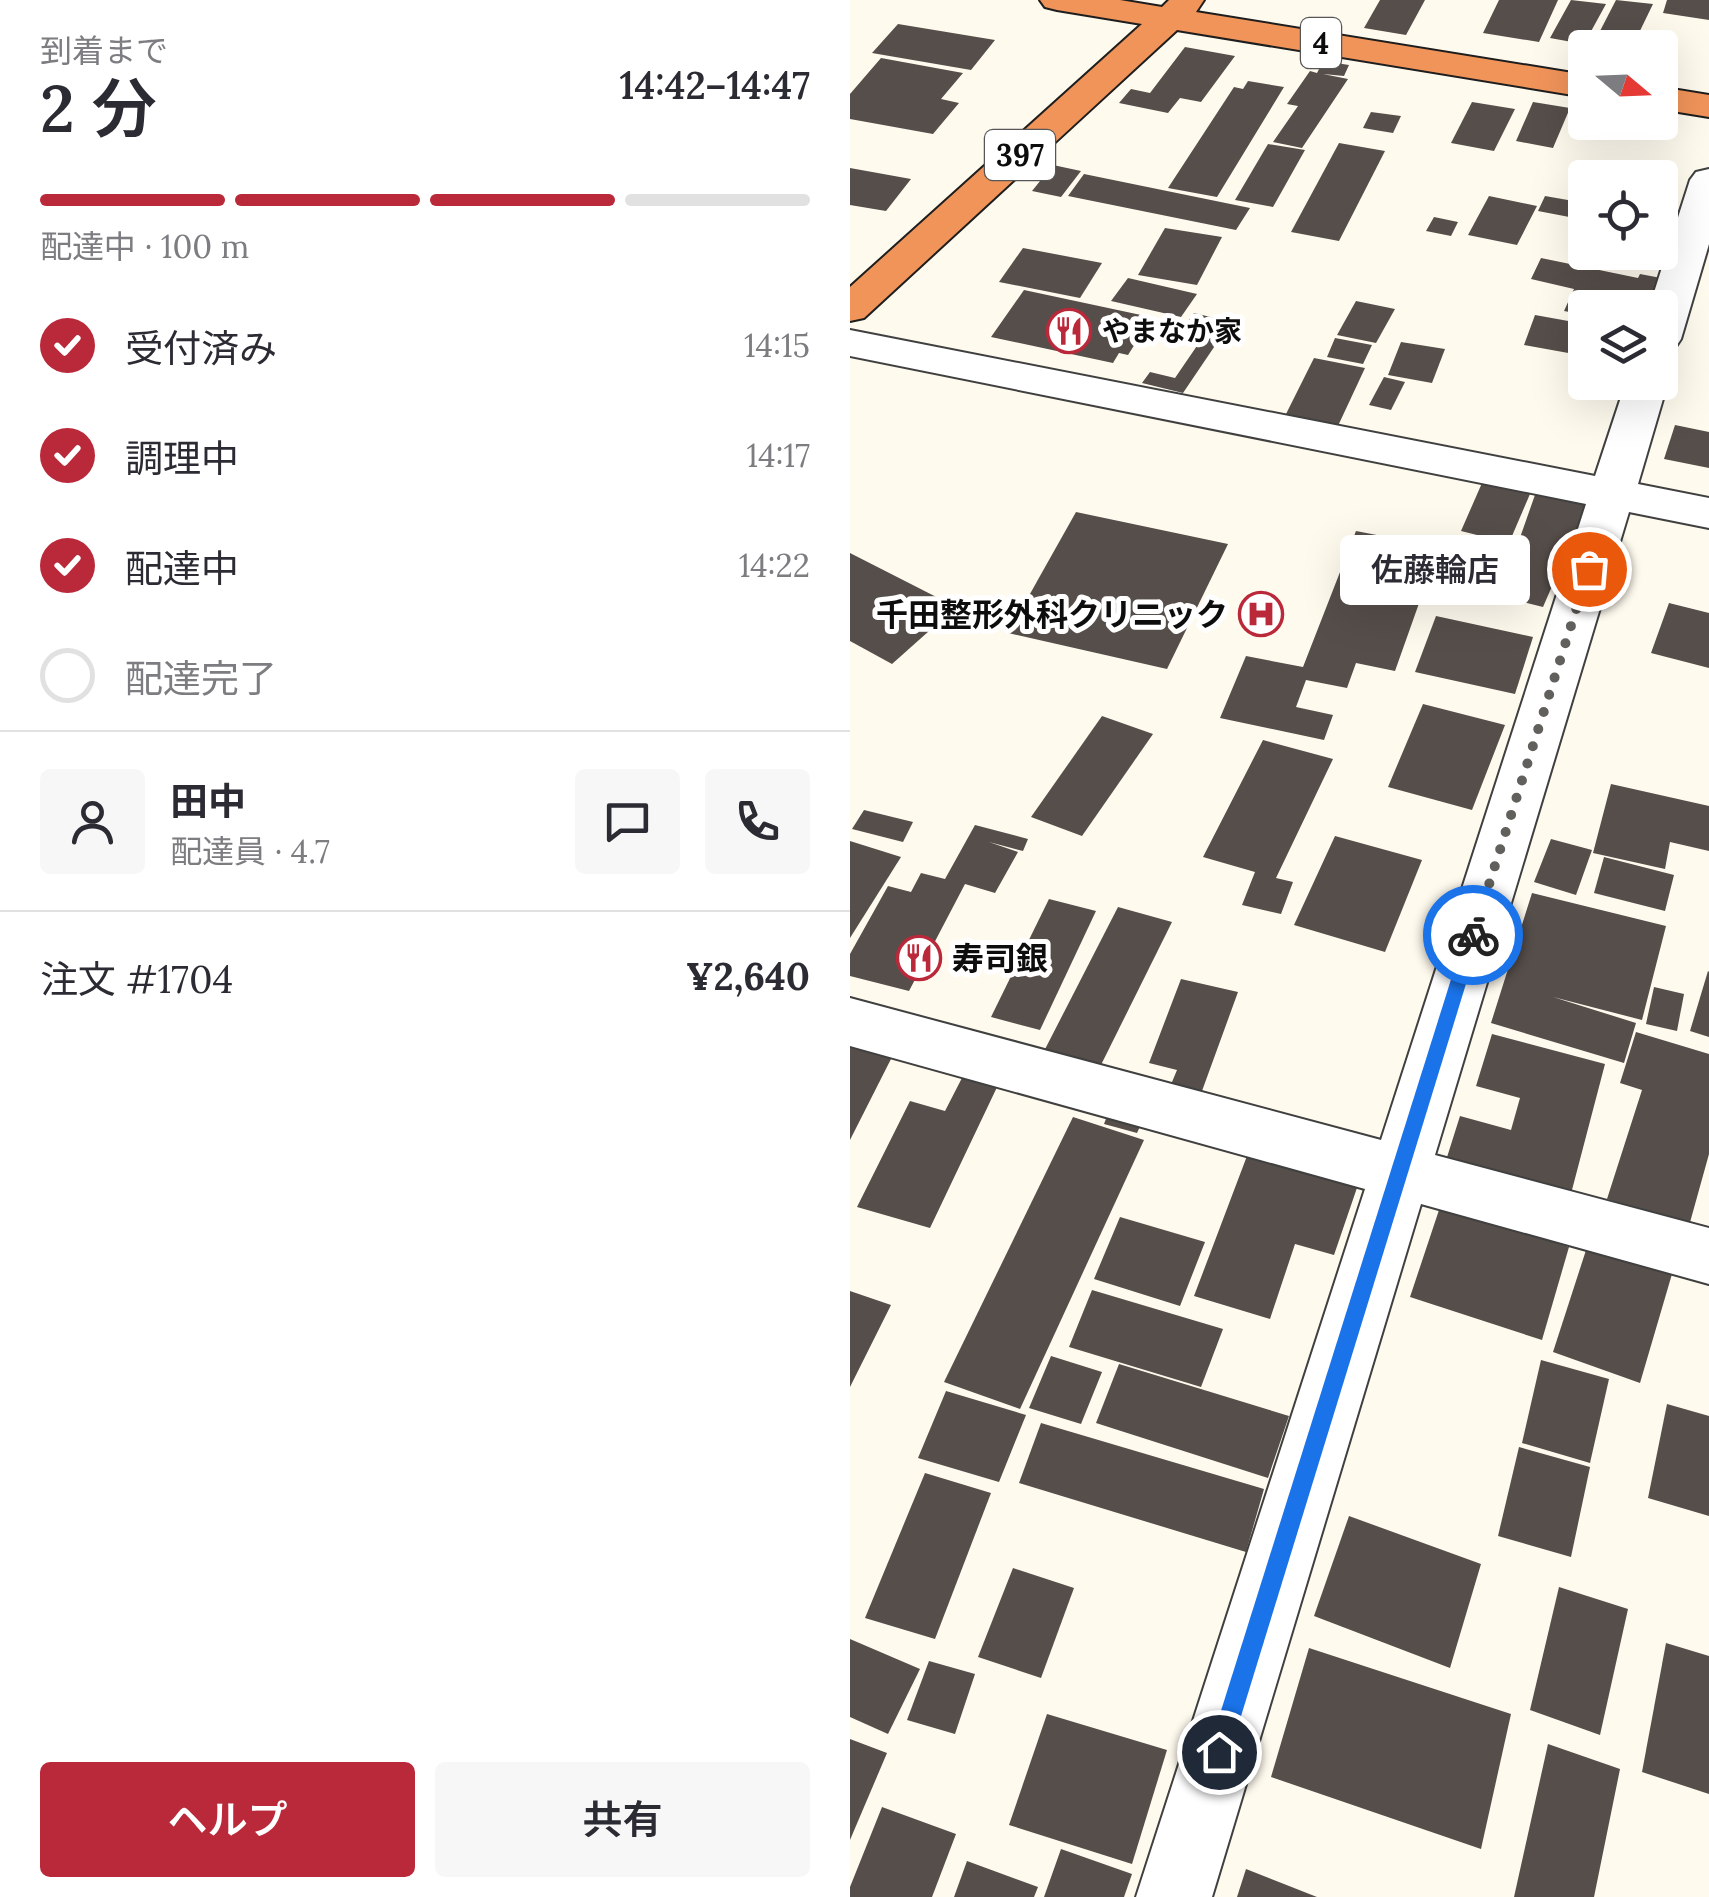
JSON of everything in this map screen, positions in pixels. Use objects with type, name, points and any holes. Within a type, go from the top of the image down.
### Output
[{"type":"highway","name":"4","points":[[1057,0],[1180,9],[1568,83]]},
{"type":"highway","name":"397","points":[[850,309],[1180,9]]},
{"type":"highway","points":[[1678,101],[1709,106]]},
{"type":"street","points":[[1675,290],[1709,180]]},
{"type":"street","points":[[850,343],[1709,513]]},
{"type":"street","points":[[1174,1897],[1641,400]]},
{"type":"street","points":[[850,1022],[1709,1256]]},
{"type":"building","points":[[1380,0],[1425,0],[1406,35],[1364,28]]},
{"type":"building","points":[[1499,0],[1558,0],[1539,42],[1483,33]]},
{"type":"building","points":[[1571,0],[1606,4],[1592,30],[1568,30],[1568,41],[1550,38]]},
{"type":"building","points":[[1616,0],[1653,4],[1640,30],[1601,30]]},
{"type":"building","points":[[1667,0],[1709,0],[1709,20],[1663,13]]},
{"type":"building","points":[[898,24],[995,40],[971,70],[872,53]]},
{"type":"building","points":[[1185,47],[1235,56],[1201,102],[1180,98],[1168,113],[1119,103],[1131,89],[1150,93]]},
{"type":"building","points":[[881,58],[963,73],[941,99],[959,103],[933,134],[850,119],[850,94]]},
{"type":"building","points":[[1323,61],[1349,65],[1344,76],[1323,74],[1348,79],[1302,148],[1273,142],[1298,106],[1287,104],[1310,71],[1317,73]]},
{"type":"building","points":[[1248,81],[1284,87],[1217,197],[1168,188],[1234,87],[1243,89]]},
{"type":"building","points":[[1472,102],[1515,109],[1494,151],[1451,143]]},
{"type":"building","points":[[1533,102],[1568,108],[1553,148],[1516,141]]},
{"type":"building","points":[[1371,112],[1401,116],[1393,133],[1363,128]]},
{"type":"building","points":[[1339,143],[1385,151],[1339,241],[1291,232]]},
{"type":"building","points":[[1268,144],[1305,150],[1273,207],[1235,200]]},
{"type":"building","points":[[1053,165],[1081,171],[1061,197],[1032,191]]},
{"type":"building","points":[[850,168],[911,179],[886,211],[850,205]]},
{"type":"building","points":[[1084,174],[1250,208],[1236,230],[1068,196]]},
{"type":"building","points":[[1489,196],[1537,206],[1517,245],[1468,235]]},
{"type":"building","points":[[1545,196],[1568,200],[1568,217],[1538,211]]},
{"type":"building","points":[[1434,217],[1458,222],[1451,236],[1426,231]]},
{"type":"building","points":[[1165,228],[1222,237],[1197,285],[1138,275]]},
{"type":"building","points":[[1023,248],[1102,263],[1080,298],[999,282]]},
{"type":"building","points":[[1541,258],[1568,264],[1568,270],[1661,278],[1657,290],[1574,290],[1531,279]]},
{"type":"building","points":[[1128,278],[1197,294],[1181,317],[1111,301]]},
{"type":"building","name":"やまなか家","points":[[1024,290],[1141,315],[1136,322],[1147,325],[1128,355],[1119,353],[1113,363],[991,337]]},
{"type":"building","points":[[1356,301],[1395,309],[1376,343],[1337,335]]},
{"type":"building","points":[[1194,313],[1231,322],[1183,393],[1142,383],[1150,372],[1175,378],[1203,337],[1181,331]]},
{"type":"building","points":[[1535,315],[1568,321],[1568,353],[1524,345]]},
{"type":"building","points":[[1335,338],[1372,345],[1363,364],[1327,357]]},
{"type":"building","points":[[1401,342],[1445,349],[1432,383],[1388,375]]},
{"type":"building","points":[[1314,358],[1365,368],[1337,428],[1284,418]]},
{"type":"building","points":[[1384,377],[1405,382],[1391,410],[1369,405]]},
{"type":"building","points":[[1675,425],[1709,432],[1709,468],[1664,459]]},
{"type":"building","points":[[1482,483],[1530,494],[1509,543],[1461,531]]},
{"type":"building","points":[[1536,492],[1587,503],[1568,562],[1563,561],[1543,607],[1457,585],[1477,540],[1516,549]]},
{"type":"building","points":[[1076,512],[1228,544],[1167,669],[1008,633]]},
{"type":"building","points":[[1356,531],[1439,547],[1395,671],[1356,663],[1347,688],[1306,680],[1296,707],[1333,715],[1324,740],[1220,718],[1246,656],[1303,667]]},
{"type":"building","points":[[850,553],[956,607],[892,664],[850,641]]},
{"type":"building","points":[[1669,603],[1709,613],[1709,668],[1651,653]]},
{"type":"building","points":[[1436,616],[1533,637],[1515,694],[1415,672]]},
{"type":"building","points":[[1423,704],[1505,725],[1472,810],[1388,787]]},
{"type":"building","points":[[1102,716],[1153,734],[1082,836],[1031,817]]},
{"type":"building","points":[[1263,740],[1333,759],[1276,878],[1293,882],[1281,914],[1242,905],[1255,872],[1203,857]]},
{"type":"building","points":[[1611,784],[1709,806],[1709,851],[1670,842],[1665,869],[1593,853]]},
{"type":"building","points":[[864,810],[913,822],[903,842],[852,829]]},
{"type":"building","points":[[975,825],[1028,839],[1023,851],[989,842],[1018,852],[995,893],[965,884],[909,991],[850,976],[850,954],[888,886],[911,892],[921,873],[945,879]]},
{"type":"building","points":[[1335,836],[1422,860],[1385,952],[1294,925]]},
{"type":"building","points":[[1551,839],[1592,850],[1576,895],[1534,882]]},
{"type":"building","points":[[850,841],[901,857],[850,938]]},
{"type":"building","points":[[1604,857],[1674,875],[1665,911],[1594,893]]},
{"type":"building","points":[[1532,893],[1666,926],[1642,1020],[1553,997],[1636,1023],[1624,1063],[1491,1023]]},
{"type":"building","points":[[1049,899],[1096,911],[1040,1030],[991,1017]]},
{"type":"building","points":[[1118,907],[1172,922],[1096,1075],[1041,1057]]},
{"type":"building","points":[[1709,972],[1709,1037],[1690,1031]]},
{"type":"building","points":[[1181,979],[1238,992],[1198,1102],[1167,1094],[1177,1070],[1149,1063]]},
{"type":"building","points":[[1654,987],[1684,994],[1677,1031],[1646,1024]]},
{"type":"building","points":[[1636,1032],[1709,1054],[1709,1154],[1689,1226],[1607,1199],[1642,1090],[1620,1083]]},
{"type":"building","points":[[1492,1034],[1605,1064],[1567,1209],[1442,1173],[1460,1116],[1511,1130],[1520,1098],[1476,1086]]},
{"type":"building","points":[[850,1046],[892,1057],[850,1140]]},
{"type":"building","points":[[964,1074],[999,1083],[930,1228],[857,1207],[910,1101],[945,1111]]},
{"type":"building","points":[[1109,1111],[1143,1120],[1137,1133],[1104,1124]]},
{"type":"building","points":[[1073,1117],[1144,1140],[1020,1409],[944,1382]]},
{"type":"building","points":[[1250,1148],[1360,1179],[1334,1255],[1295,1244],[1270,1319],[1194,1296]]},
{"type":"building","points":[[1440,1207],[1569,1247],[1542,1340],[1410,1297]]},
{"type":"building","points":[[1120,1217],[1205,1242],[1180,1306],[1094,1279]]},
{"type":"building","points":[[1588,1244],[1672,1274],[1640,1383],[1553,1352]]},
{"type":"building","points":[[1092,1290],[1223,1329],[1201,1387],[1069,1347]]},
{"type":"building","points":[[850,1291],[891,1305],[850,1387]]},
{"type":"building","points":[[1051,1356],[1102,1372],[1081,1424],[1029,1408]]},
{"type":"building","points":[[1541,1360],[1609,1379],[1590,1463],[1522,1443]]},
{"type":"building","points":[[1119,1364],[1289,1416],[1268,1478],[1096,1423]]},
{"type":"building","points":[[946,1391],[1026,1415],[999,1482],[918,1458]]},
{"type":"building","points":[[1667,1404],[1709,1416],[1709,1516],[1648,1498]]},
{"type":"building","points":[[1041,1423],[1264,1489],[1246,1552],[1019,1483]]},
{"type":"building","points":[[1519,1447],[1590,1467],[1571,1557],[1498,1536]]},
{"type":"building","points":[[925,1473],[991,1493],[935,1639],[865,1618]]},
{"type":"building","points":[[1349,1516],[1481,1564],[1450,1668],[1314,1616]]},
{"type":"building","points":[[1013,1568],[1074,1588],[1041,1678],[978,1657]]},
{"type":"building","points":[[1559,1587],[1628,1609],[1600,1735],[1530,1710]]},
{"type":"building","points":[[850,1639],[920,1669],[888,1734],[850,1717]]},
{"type":"building","points":[[1666,1643],[1709,1656],[1709,1794],[1642,1772]]},
{"type":"building","points":[[1309,1648],[1511,1714],[1481,1849],[1271,1777]]},
{"type":"building","points":[[929,1661],[975,1674],[955,1734],[907,1720]]},
{"type":"building","points":[[1047,1714],[1167,1750],[1132,1864],[1009,1825]]},
{"type":"building","points":[[850,1739],[887,1753],[850,1840]]},
{"type":"building","points":[[1548,1744],[1620,1769],[1594,1897],[1514,1897]]},
{"type":"building","points":[[882,1807],[956,1834],[932,1897],[850,1897],[850,1887]]},
{"type":"building","points":[[1061,1849],[1132,1874],[1124,1897],[1044,1897]]},
{"type":"building","points":[[967,1861],[1038,1887],[1034,1897],[954,1897]]},
{"type":"building","points":[[1246,1869],[1317,1897],[1237,1897]]},
{"type":"way so far","points":[[1473,935],[1589,569]]},
{"type":"place","name":"やまなか家","points":[[1069,331]]},
{"type":"place","name":"佐藤輪店","points":[[1589,569]]},
{"type":"place","name":"千田整形外科クリニック","points":[[1261,614]]},
{"type":"place","name":"寿司銀","points":[[919,958]]},
{"type":"route","points":[[1219,1752],[1473,935]]}]
